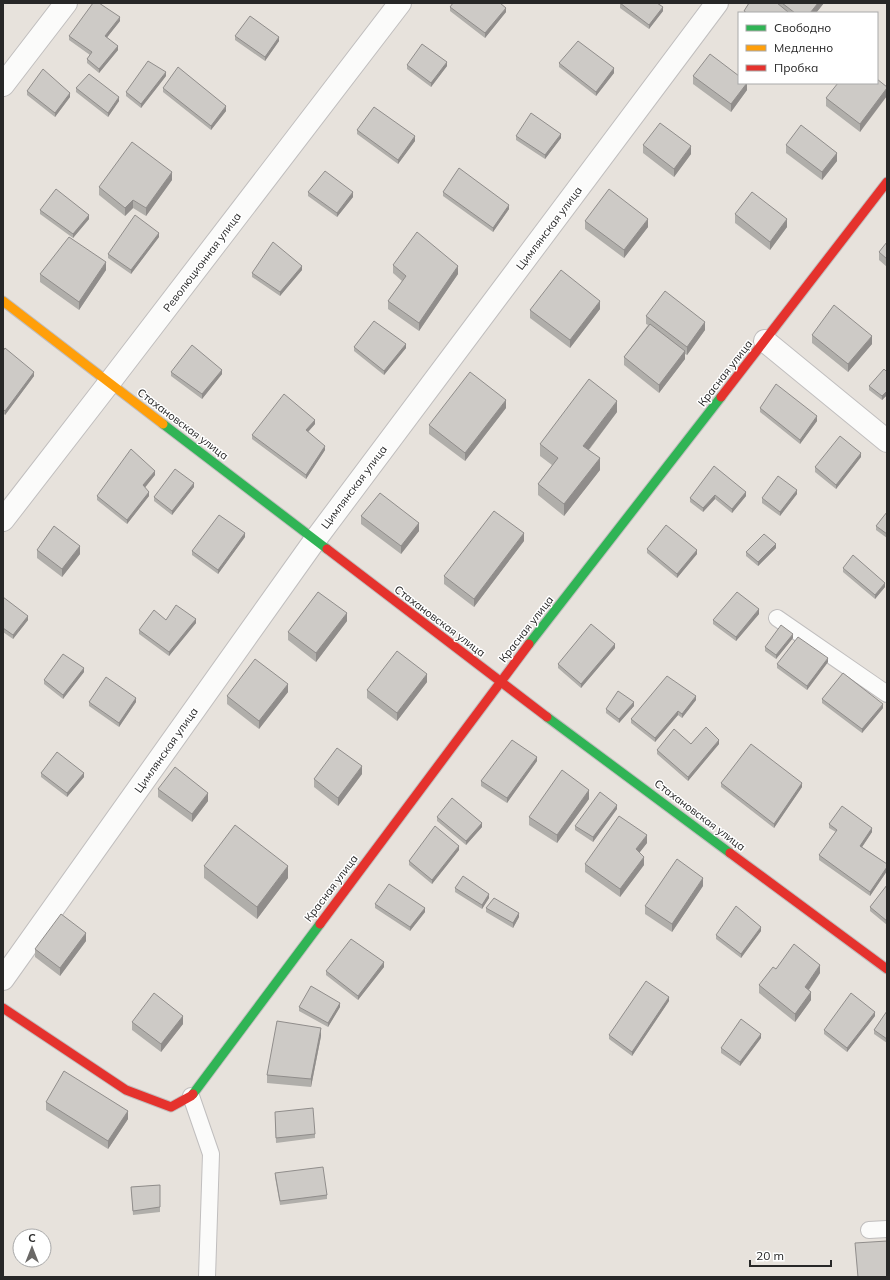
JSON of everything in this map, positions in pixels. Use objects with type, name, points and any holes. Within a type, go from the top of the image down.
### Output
[{"type":"street","points":[[3,85],[66,3]]},
{"type":"street","name":"Революционная улица","points":[[3,520],[110,383],[400,3]]},
{"type":"street","name":"Цимлянская улица","points":[[3,980],[315,540],[717,3]]},
{"type":"street","name":"Красная улица","points":[[191,1096],[500,682],[887,182]]},
{"type":"street","name":"Стахановская улица","points":[[3,301],[500,682],[887,969]]},
{"type":"street","points":[[765,341],[887,441]]},
{"type":"street","points":[[3,1008],[126,1090],[171,1107],[191,1096]]},
{"type":"lane","points":[[777,618],[887,694]]},
{"type":"lane","points":[[191,1096],[211,1154],[207,1277]]},
{"type":"lane","points":[[869,1230],[887,1228]]},
{"type":"building","points":[[93,3],[99,3],[120,17],[105,36],[118,46],[99,69],[87,59],[92,52],[69,36]]},
{"type":"building","points":[[453,3],[500,3],[506,8],[485,33],[450,7]]},
{"type":"building","points":[[620,3],[657,3],[663,7],[649,25]]},
{"type":"building","points":[[749,3],[777,3],[788,12],[746,12],[744,11]]},
{"type":"building","points":[[782,3],[818,3],[811,12],[794,12]]},
{"type":"building","points":[[250,16],[279,37],[265,57],[235,36]]},
{"type":"building","points":[[578,41],[614,68],[596,92],[559,63]]},
{"type":"building","points":[[422,44],[447,62],[431,83],[407,65]]},
{"type":"building","points":[[710,54],[738,75],[738,84],[746,84],[731,104],[693,76]]},
{"type":"building","points":[[148,61],[166,72],[141,104],[126,92]]},
{"type":"building","points":[[178,67],[226,106],[211,126],[163,88]]},
{"type":"building","points":[[43,69],[70,93],[55,113],[27,91]]},
{"type":"building","points":[[89,74],[119,97],[108,113],[76,88]]},
{"type":"building","points":[[878,80],[887,87],[860,124],[826,98],[837,84],[878,84]]},
{"type":"building","points":[[374,107],[415,136],[398,160],[357,130]]},
{"type":"building","points":[[531,113],[561,134],[545,155],[516,136]]},
{"type":"building","points":[[660,123],[691,146],[674,169],[643,145]]},
{"type":"building","points":[[801,125],[837,153],[822,172],[786,145]]},
{"type":"building","points":[[132,142],[172,172],[146,208],[133,200],[125,208],[99,187]]},
{"type":"building","points":[[459,168],[509,205],[493,228],[443,192]]},
{"type":"building","points":[[325,171],[353,192],[337,213],[308,192]]},
{"type":"building","points":[[56,189],[89,215],[73,234],[40,210]]},
{"type":"building","points":[[609,189],[648,219],[624,250],[585,221]]},
{"type":"building","points":[[752,192],[787,219],[770,242],[735,214]]},
{"type":"building","points":[[135,215],[159,233],[131,270],[108,254]]},
{"type":"building","points":[[417,232],[458,266],[419,323],[388,301],[406,276],[393,265]]},
{"type":"building","points":[[69,237],[106,262],[79,302],[40,274]]},
{"type":"building","points":[[273,242],[302,266],[280,292],[252,273]]},
{"type":"building","points":[[887,242],[887,259],[879,252]]},
{"type":"building","points":[[561,270],[600,301],[570,340],[530,310]]},
{"type":"building","points":[[665,291],[705,322],[687,347],[646,316]]},
{"type":"building","points":[[834,305],[872,336],[848,364],[812,335]]},
{"type":"building","points":[[374,321],[406,344],[384,371],[354,347]]},
{"type":"building","points":[[650,324],[685,351],[659,385],[624,357]]},
{"type":"building","points":[[192,345],[222,370],[202,394],[171,372]]},
{"type":"building","points":[[5,348],[34,372],[5,411],[3,409],[3,351]]},
{"type":"building","points":[[884,369],[887,372],[887,391],[882,396],[869,386]]},
{"type":"building","points":[[470,372],[506,400],[465,453],[429,425]]},
{"type":"building","points":[[589,379],[617,401],[583,446],[600,458],[564,504],[538,484],[558,458],[540,444]]},
{"type":"building","points":[[776,384],[817,416],[800,440],[760,408]]},
{"type":"building","points":[[284,394],[315,420],[306,430],[325,446],[306,475],[252,435]]},
{"type":"building","points":[[840,436],[861,453],[836,485],[815,467]]},
{"type":"building","points":[[131,449],[155,471],[143,485],[149,492],[127,520],[97,496]]},
{"type":"building","points":[[714,466],[746,492],[732,509],[715,495],[703,508],[690,498]]},
{"type":"building","points":[[175,469],[194,483],[172,511],[154,497]]},
{"type":"building","points":[[778,476],[797,490],[780,512],[762,498]]},
{"type":"building","points":[[380,493],[419,523],[401,546],[361,516]]},
{"type":"building","points":[[494,511],[524,533],[474,599],[444,576]]},
{"type":"building","points":[[887,512],[887,534],[876,526]]},
{"type":"building","points":[[219,515],[245,533],[218,570],[192,551]]},
{"type":"building","points":[[666,525],[697,550],[677,574],[647,549]]},
{"type":"building","points":[[54,526],[80,546],[62,569],[37,550]]},
{"type":"building","points":[[764,534],[776,544],[758,562],[746,552]]},
{"type":"building","points":[[853,555],[885,583],[875,595],[843,568]]},
{"type":"building","points":[[318,592],[347,613],[316,653],[288,632]]},
{"type":"building","points":[[737,592],[759,609],[736,637],[713,620]]},
{"type":"building","points":[[3,597],[28,616],[13,635],[3,628]]},
{"type":"building","points":[[176,605],[196,619],[169,652],[139,630],[154,610],[166,620]]},
{"type":"building","points":[[591,624],[615,644],[581,684],[558,664]]},
{"type":"building","points":[[781,625],[793,634],[776,655],[765,647]]},
{"type":"building","points":[[798,637],[828,658],[807,686],[777,664]]},
{"type":"building","points":[[397,651],[427,674],[397,713],[367,690]]},
{"type":"building","points":[[63,654],[84,668],[63,695],[44,680]]},
{"type":"building","points":[[255,659],[288,684],[259,721],[227,696]]},
{"type":"building","points":[[843,673],[883,704],[862,729],[822,699]]},
{"type":"building","points":[[667,676],[696,696],[682,714],[678,711],[655,738],[631,719]]},
{"type":"building","points":[[106,677],[136,698],[119,723],[89,702]]},
{"type":"building","points":[[618,691],[634,702],[619,719],[606,709]]},
{"type":"building","points":[[706,727],[719,740],[688,777],[657,750],[674,729],[691,744]]},
{"type":"building","points":[[512,740],[537,757],[507,798],[481,781]]},
{"type":"building","points":[[751,744],[802,783],[774,824],[721,783]]},
{"type":"building","points":[[337,748],[362,766],[338,798],[314,779]]},
{"type":"building","points":[[57,752],[84,773],[67,793],[41,773]]},
{"type":"building","points":[[175,767],[208,793],[192,814],[158,789]]},
{"type":"building","points":[[562,770],[589,790],[557,835],[529,817]]},
{"type":"building","points":[[600,792],[617,805],[593,837],[575,826]]},
{"type":"building","points":[[452,798],[482,823],[466,841],[437,817]]},
{"type":"building","points":[[842,806],[872,828],[860,846],[887,864],[887,867],[870,892],[819,855],[837,830],[829,824]]},
{"type":"building","points":[[619,816],[647,835],[636,849],[644,857],[620,889],[585,864]]},
{"type":"building","points":[[235,825],[288,866],[257,907],[204,866]]},
{"type":"building","points":[[435,826],[459,846],[432,880],[409,861]]},
{"type":"building","points":[[677,859],[703,878],[672,924],[645,906]]},
{"type":"building","points":[[463,876],[489,894],[482,905],[455,888]]},
{"type":"building","points":[[389,884],[425,908],[410,927],[375,904]]},
{"type":"building","points":[[887,885],[887,921],[870,907]]},
{"type":"building","points":[[494,898],[519,913],[513,923],[486,908]]},
{"type":"building","points":[[736,906],[761,927],[741,954],[716,935]]},
{"type":"building","points":[[61,914],[86,933],[60,968],[35,949]]},
{"type":"building","points":[[351,939],[384,962],[358,996],[326,971]]},
{"type":"building","points":[[794,944],[820,965],[805,987],[811,992],[795,1014],[759,985],[773,967],[776,969]]},
{"type":"building","points":[[646,981],[669,997],[632,1052],[609,1035]]},
{"type":"building","points":[[311,986],[340,1003],[328,1023],[299,1007]]},
{"type":"building","points":[[154,993],[183,1016],[161,1044],[132,1022]]},
{"type":"building","points":[[851,993],[875,1012],[847,1048],[824,1030]]},
{"type":"building","points":[[887,1011],[887,1039],[874,1030]]},
{"type":"building","points":[[741,1019],[761,1034],[740,1062],[721,1048]]},
{"type":"building","points":[[277,1021],[321,1028],[311,1079],[267,1075]]},
{"type":"building","points":[[64,1071],[128,1111],[108,1141],[46,1102]]},
{"type":"building","points":[[313,1108],[315,1134],[276,1138],[275,1112]]},
{"type":"building","points":[[323,1167],[327,1195],[280,1201],[275,1173]]},
{"type":"building","points":[[160,1185],[160,1207],[133,1211],[131,1187]]},
{"type":"building","points":[[887,1241],[887,1277],[858,1277],[855,1243]]},
{"type":"traffic: fast","points":[[529,644],[721,397]]},
{"type":"traffic: fast","points":[[163,424],[327,549]]},
{"type":"traffic: fast","points":[[547,717],[730,853]]},
{"type":"traffic: fast","points":[[193,1094],[320,924]]},
{"type":"traffic: slow","points":[[3,301],[163,424]]},
{"type":"traffic: jam","points":[[721,397],[887,182]]},
{"type":"traffic: jam","points":[[327,549],[547,717]]},
{"type":"traffic: jam","points":[[320,924],[529,644]]},
{"type":"traffic: jam","points":[[730,853],[887,969]]},
{"type":"traffic: jam","points":[[3,1008],[126,1090],[171,1107],[193,1094]]}]
